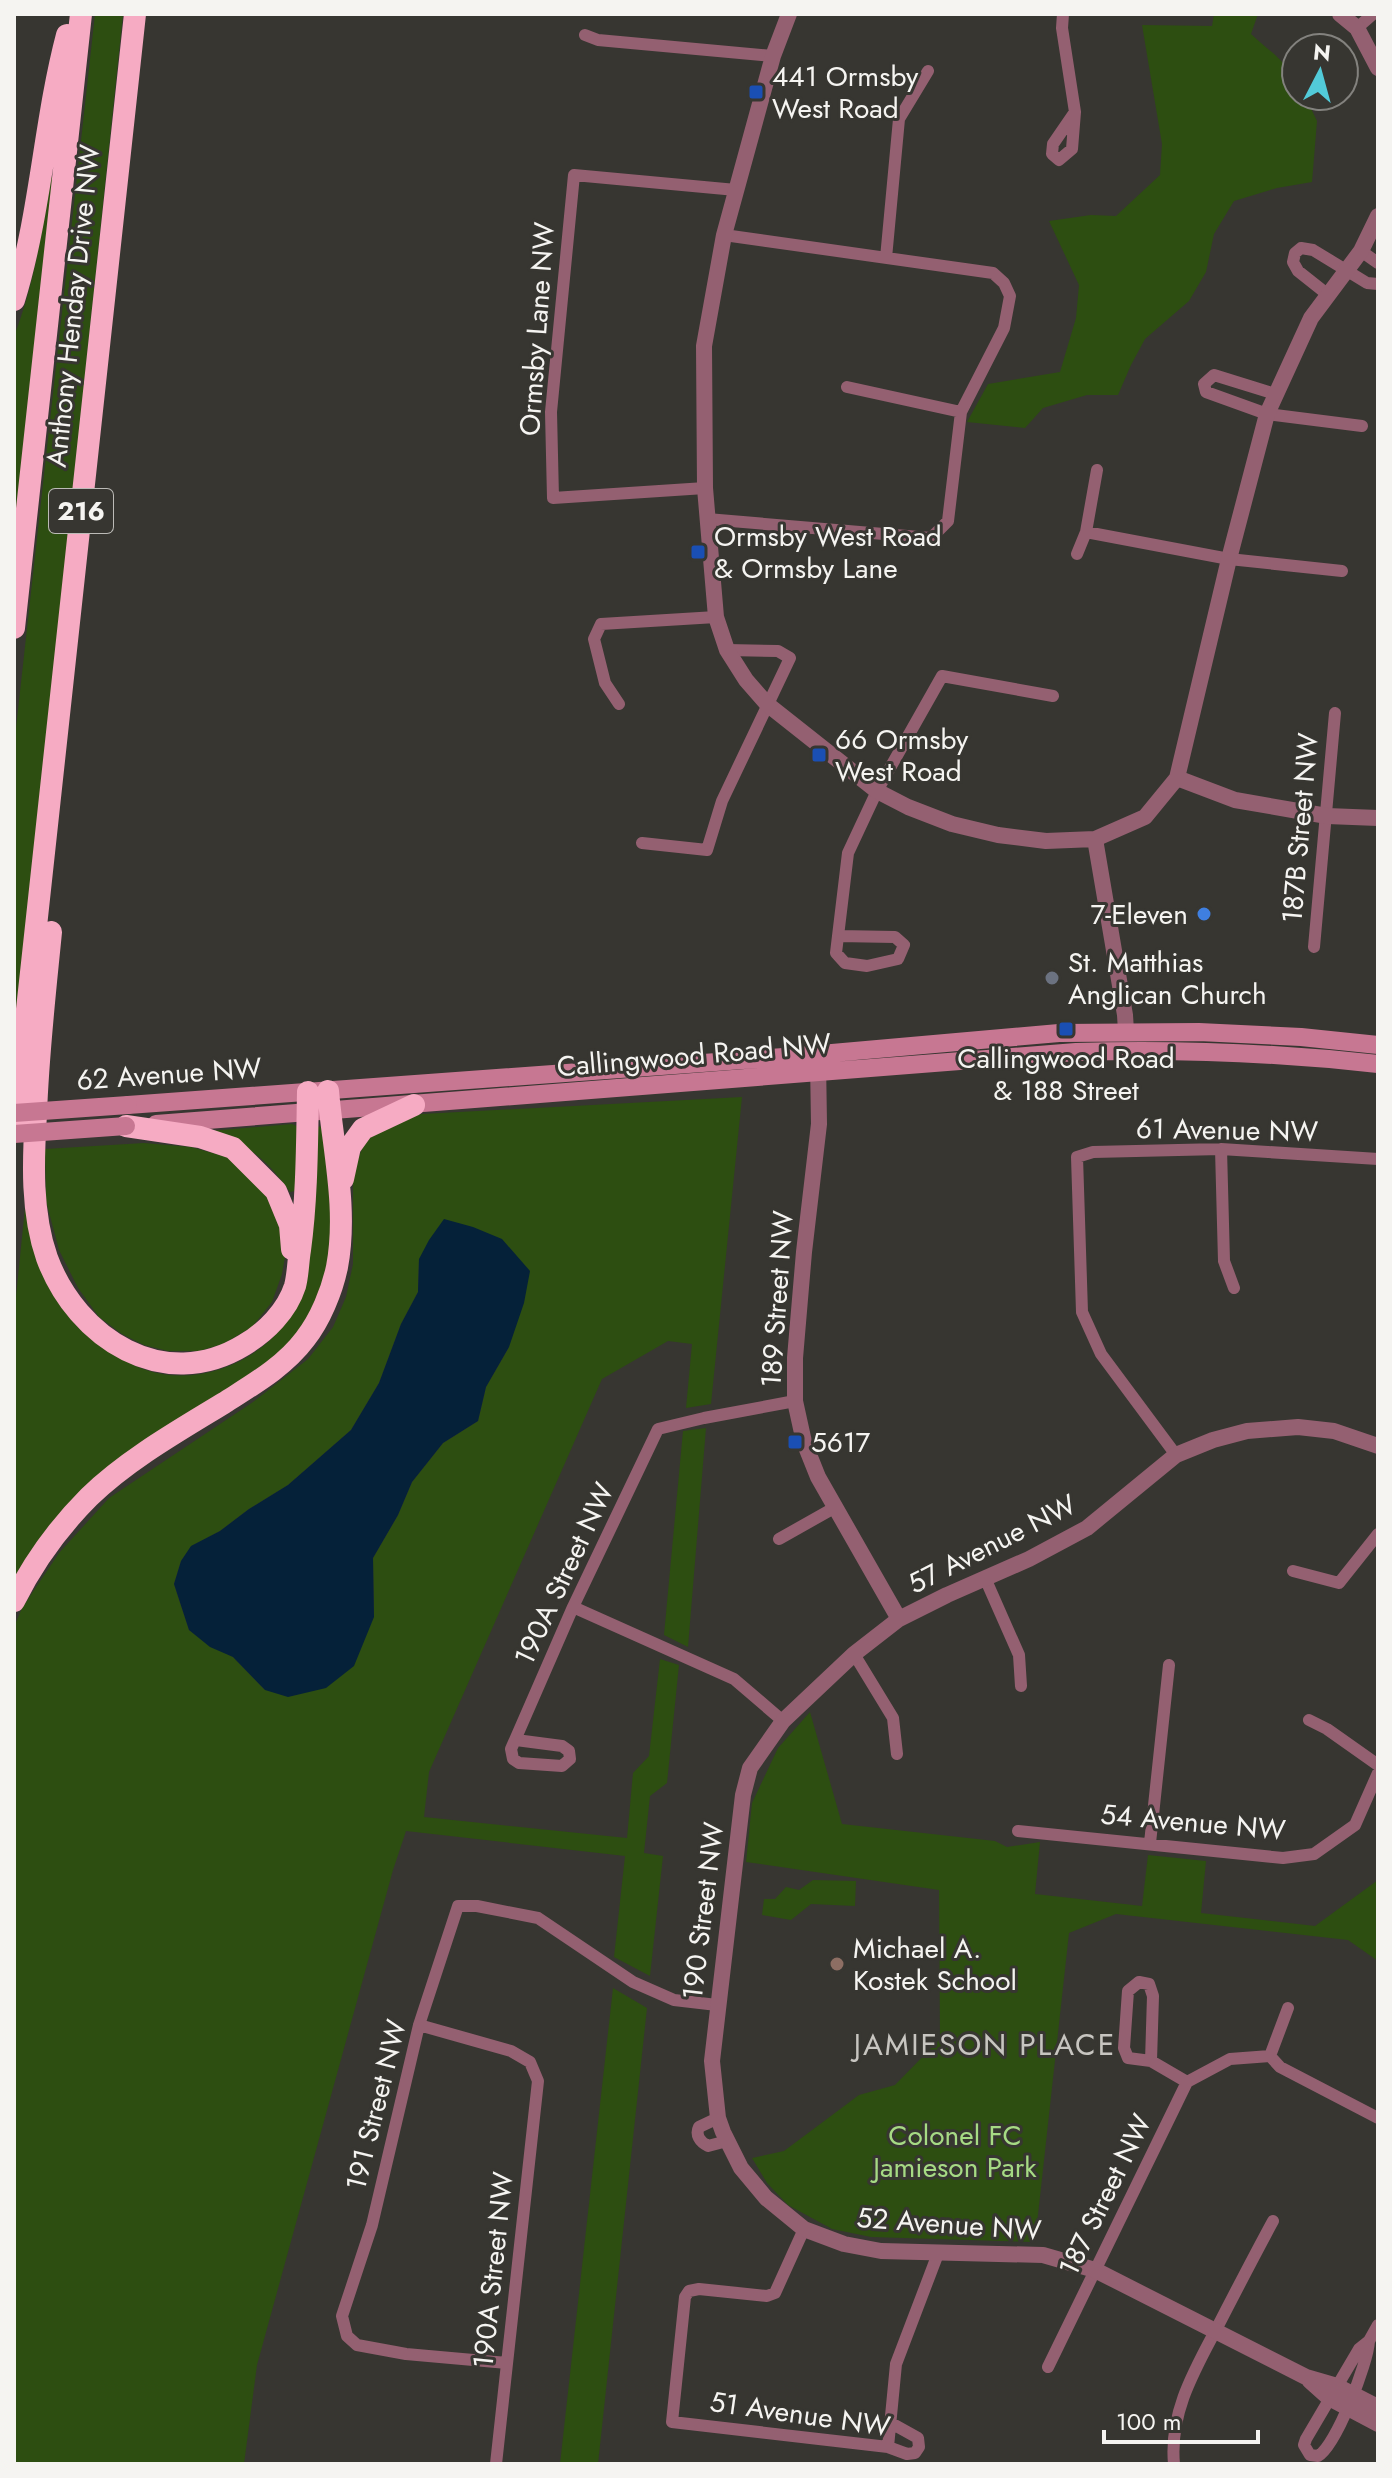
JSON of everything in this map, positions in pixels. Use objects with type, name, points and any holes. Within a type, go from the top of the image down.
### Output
[{"type":"highway","points":[[14,300],[28,241],[55,81],[73,14]]},
{"type":"highway","name":"Anthony Henday Drive NW","points":[[14,628],[81,14]]},
{"type":"highway","name":"Anthony Henday Drive NW","points":[[14,1132],[135,14]]},
{"type":"highway","points":[[54,769],[57,863],[37,1078],[34,1142],[37,1221],[46,1256],[59,1286],[78,1313],[129,1353],[157,1362],[198,1364],[228,1355],[259,1336],[281,1312],[295,1286],[318,1102]]},
{"type":"highway","points":[[14,1601],[33,1565],[89,1497],[120,1471],[269,1374],[305,1339],[321,1312],[336,1269],[341,1238],[340,1192],[318,1102]]},
{"type":"highway","points":[[340,1192],[350,1147],[363,1129],[414,1105]]},
{"type":"highway","points":[[127,1116],[233,1148],[258,1172],[276,1191],[290,1225],[295,1286]]},
{"type":"main road","name":"Callingwood Road NW","points":[[318,1102],[414,1105],[818,1064],[1017,1036],[1126,1031],[1301,1037],[1378,1045]]},
{"type":"main road","name":"Callingwood Road NW","points":[[14,1132],[127,1116],[818,1064],[1127,1051],[1220,1052],[1378,1064]]},
{"type":"main road","name":"62 Avenue NW","points":[[14,1113],[127,1116]]},
{"type":"street","points":[[789,14],[773,56],[724,235],[704,346],[705,488],[716,617],[727,650],[746,680],[767,704],[877,791],[952,824],[998,835],[1046,841],[1095,839],[1145,817],[1177,778],[1267,414],[1311,318],[1361,251],[1378,216]]},
{"type":"street","points":[[1063,14],[1062,28],[1075,112]]},
{"type":"street","points":[[1340,14],[1357,28],[1378,68]]},
{"type":"street","points":[[1357,28],[1373,14]]},
{"type":"street","points":[[585,35],[598,40],[773,56]]},
{"type":"street","points":[[886,258],[899,119],[928,71]]},
{"type":"street","name":"Ormsby Lane NW","points":[[705,488],[553,498],[551,412],[573,184],[574,175],[736,190]]},
{"type":"street","points":[[707,519],[931,538],[948,521],[961,412],[1004,328],[1010,296],[1004,283],[993,273],[724,235]]},
{"type":"street","points":[[1327,294],[1298,271],[1293,262],[1295,253],[1301,248],[1313,250],[1367,283],[1378,284]]},
{"type":"street","points":[[1361,251],[1378,263]]},
{"type":"street","points":[[1275,394],[1214,375],[1204,384],[1206,392],[1267,414],[1362,426]]},
{"type":"street","points":[[847,387],[961,412]]},
{"type":"street","points":[[1077,554],[1086,532],[1097,470]]},
{"type":"street","points":[[1086,532],[1229,559],[1342,571]]},
{"type":"street","points":[[619,704],[605,683],[594,639],[601,624],[716,617]]},
{"type":"street","points":[[642,843],[707,850],[722,801],[790,658],[778,651],[727,650]]},
{"type":"street","points":[[838,936],[895,937],[904,945],[898,959],[867,966],[845,963],[836,953],[838,936],[848,853],[877,791],[942,676],[1053,696]]},
{"type":"street","name":"187B Street NW","points":[[1314,947],[1335,713]]},
{"type":"street","points":[[1177,778],[1235,800],[1327,816],[1378,818]]},
{"type":"street","points":[[1095,839],[1125,1015],[1127,1051]]},
{"type":"street","name":"189 Street NW","points":[[818,1064],[819,1124],[802,1268],[795,1401],[804,1442],[818,1477],[899,1619]]},
{"type":"street","points":[[1221,1149],[1224,1261],[1234,1288]]},
{"type":"street","name":"61 Avenue NW","points":[[1176,1455],[1101,1354],[1082,1312],[1077,1157],[1093,1152],[1221,1149],[1378,1159]]},
{"type":"street","name":"190A Street NW","points":[[516,1740],[573,1607],[658,1429],[795,1401]]},
{"type":"street","name":"57 Avenue NW","points":[[783,1721],[854,1654],[899,1619],[1029,1559],[1087,1528],[1176,1455],[1247,1431],[1298,1427],[1334,1431],[1378,1446]]},
{"type":"street","points":[[779,1539],[834,1508]]},
{"type":"street","points":[[1293,1571],[1339,1583],[1378,1534]]},
{"type":"street","points":[[985,1578],[1019,1655],[1021,1686]]},
{"type":"street","points":[[573,1607],[734,1679],[783,1721]]},
{"type":"street","points":[[854,1654],[893,1718],[897,1754]]},
{"type":"street","points":[[1150,1843],[1169,1665]]},
{"type":"street","points":[[1309,1720],[1378,1765]]},
{"type":"street","name":"190 Street NW","points":[[766,2198],[741,2168],[727,2141],[718,2118],[712,2061],[743,1795],[750,1768],[783,1721]]},
{"type":"street","name":"54 Avenue NW","points":[[1018,1831],[1283,1858],[1314,1854],[1355,1825],[1378,1773]]},
{"type":"street","name":"191 Street NW","points":[[507,2363],[406,2354],[357,2345],[347,2336],[342,2316],[372,2225],[419,2025],[458,1906],[477,1906],[538,1918],[633,1982],[674,2000],[717,2005]]},
{"type":"street","points":[[1151,2061],[1153,1996],[1149,1984],[1139,1982],[1128,1991],[1124,2048],[1128,2058],[1151,2061],[1187,2082],[1230,2059],[1270,2056]]},
{"type":"street","points":[[1270,2056],[1288,2008]]},
{"type":"street","name":"190A Street NW","points":[[419,2025],[511,2051],[530,2062],[538,2081],[496,2464]]},
{"type":"street","points":[[1270,2056],[1280,2067],[1378,2118]]},
{"type":"street","name":"187 Street NW","points":[[1048,2367],[1187,2082]]},
{"type":"street","points":[[718,2118],[699,2127],[699,2139],[708,2146],[727,2141]]},
{"type":"street","name":"52 Avenue NW","points":[[766,2198],[804,2229],[844,2244],[881,2251],[1043,2255],[1095,2270],[1306,2377],[1350,2401],[1378,2424]]},
{"type":"street","points":[[1174,2464],[1172,2446],[1177,2412],[1192,2374],[1273,2221]]},
{"type":"street","name":"51 Avenue NW","points":[[804,2229],[775,2293],[767,2296],[699,2289],[689,2291],[685,2297],[672,2422],[888,2447],[913,2454],[919,2442],[915,2435],[891,2423]]},
{"type":"street","points":[[888,2447],[896,2364],[939,2251]]},
{"type":"street","points":[[1369,2341],[1368,2354],[1350,2401],[1323,2453],[1310,2455],[1304,2445],[1306,2439],[1359,2349],[1369,2341],[1378,2325]]},
{"type":"street","name":"52 Avenue NW","points":[[1350,2401],[1378,2407]]},
{"type":"green space","points":[[95,14],[123,14],[14,1052],[14,746]]},
{"type":"green space","points":[[1214,14],[1258,14],[1251,34],[1280,60],[1280,112],[1313,112],[1317,121],[1312,182],[1277,188],[1234,201],[1214,234],[1206,272],[1189,301],[1145,339],[1118,395],[1087,395],[1043,408],[1025,428],[967,422],[988,384],[1060,372],[1076,318],[1079,285],[1049,221],[1091,215],[1116,216],[1160,175],[1162,144],[1142,25],[1212,26]]},
{"type":"green space","points":[[51,177],[54,177],[14,546],[14,336],[32,278]]},
{"type":"green space","points":[[742,1097],[711,1404],[686,1408],[692,1344],[668,1341],[602,1379],[429,1772],[424,1817],[627,1838],[633,1773],[649,1756],[660,1659],[679,1665],[667,1783],[650,1796],[644,1853],[663,1856],[650,1976],[614,1957],[625,1856],[406,1831],[257,2365],[244,2464],[14,2464],[14,1627],[22,1608],[59,1553],[109,1498],[253,1402],[308,1359],[333,1327],[346,1297],[353,1264],[353,1172],[365,1141],[403,1117]],"holes":[[[419,1259],[509,1347],[486,1387],[478,1421],[443,1443],[412,1482],[398,1515],[373,1558],[374,1617],[265,1690],[233,1657],[189,1630],[174,1584],[181,1561],[192,1546],[288,1485],[351,1430],[379,1383],[401,1324],[418,1292]]]},
{"type":"green space","points":[[292,1124],[299,1127],[295,1191],[290,1192],[256,1154],[209,1131]]},
{"type":"green space","points":[[323,1126],[333,1228],[329,1267],[300,1337],[267,1366],[112,1472],[14,1591],[14,1316],[27,1188],[51,1278],[77,1327],[115,1355],[146,1370],[169,1375],[216,1371],[258,1350],[276,1334],[301,1295],[309,1257],[313,1133],[316,1127]]},
{"type":"green space","points":[[144,1143],[191,1147],[227,1157],[268,1191],[287,1246],[282,1274],[272,1302],[252,1327],[223,1344],[199,1351],[168,1351],[144,1345],[122,1334],[99,1317],[78,1288],[59,1250],[46,1201],[45,1149]]},
{"type":"green space","points":[[706,1428],[688,1647],[664,1635],[683,1431]]},
{"type":"green space","name":"Colonel FC Jamieson Park","points":[[810,1712],[842,1824],[995,1841],[1007,1847],[1040,1842],[1035,1894],[1142,1906],[1148,1855],[1206,1861],[1201,1913],[1315,1926],[1378,1880],[1378,1961],[1348,1940],[1116,1914],[1069,1933],[1035,2242],[871,2237],[832,2229],[788,2205],[767,2183],[752,2158],[784,2151],[859,2095],[895,2085],[940,2039],[939,1890],[746,1862],[752,1803],[778,1748]]},
{"type":"green space","points":[[813,1880],[856,1881],[855,1906],[811,1904],[791,1920],[762,1915],[764,1899],[775,1899],[786,1887],[799,1890]]},
{"type":"green space","points":[[613,1988],[647,2008],[598,2464],[560,2464]]},
{"type":"water","points":[[444,1219],[502,1239],[530,1271],[524,1303],[509,1347],[486,1387],[478,1421],[443,1443],[412,1482],[398,1515],[373,1558],[374,1617],[354,1666],[326,1688],[288,1697],[265,1690],[233,1657],[210,1647],[189,1630],[174,1584],[181,1561],[191,1546],[220,1531],[288,1485],[351,1430],[379,1383],[401,1324],[418,1292],[419,1259]]},
{"type":"place","name":"441 Ormsby West Road","points":[[756,92]]},
{"type":"place","name":"Ormsby West Road & Ormsby Lane","points":[[698,552]]},
{"type":"place","name":"66 Ormsby West Road","points":[[819,755]]},
{"type":"place","name":"7-Eleven","points":[[1204,914]]},
{"type":"place","name":"St. Matthias Anglican Church","points":[[1052,978]]},
{"type":"place","name":"Callingwood Road & 188 Street","points":[[1066,1029]]},
{"type":"place","name":"5617","points":[[795,1442]]},
{"type":"place","name":"Michael A. Kostek School","points":[[837,1964]]},
{"type":"district","name":"JAMIESON PLACE","points":[[985,2044]]}]
